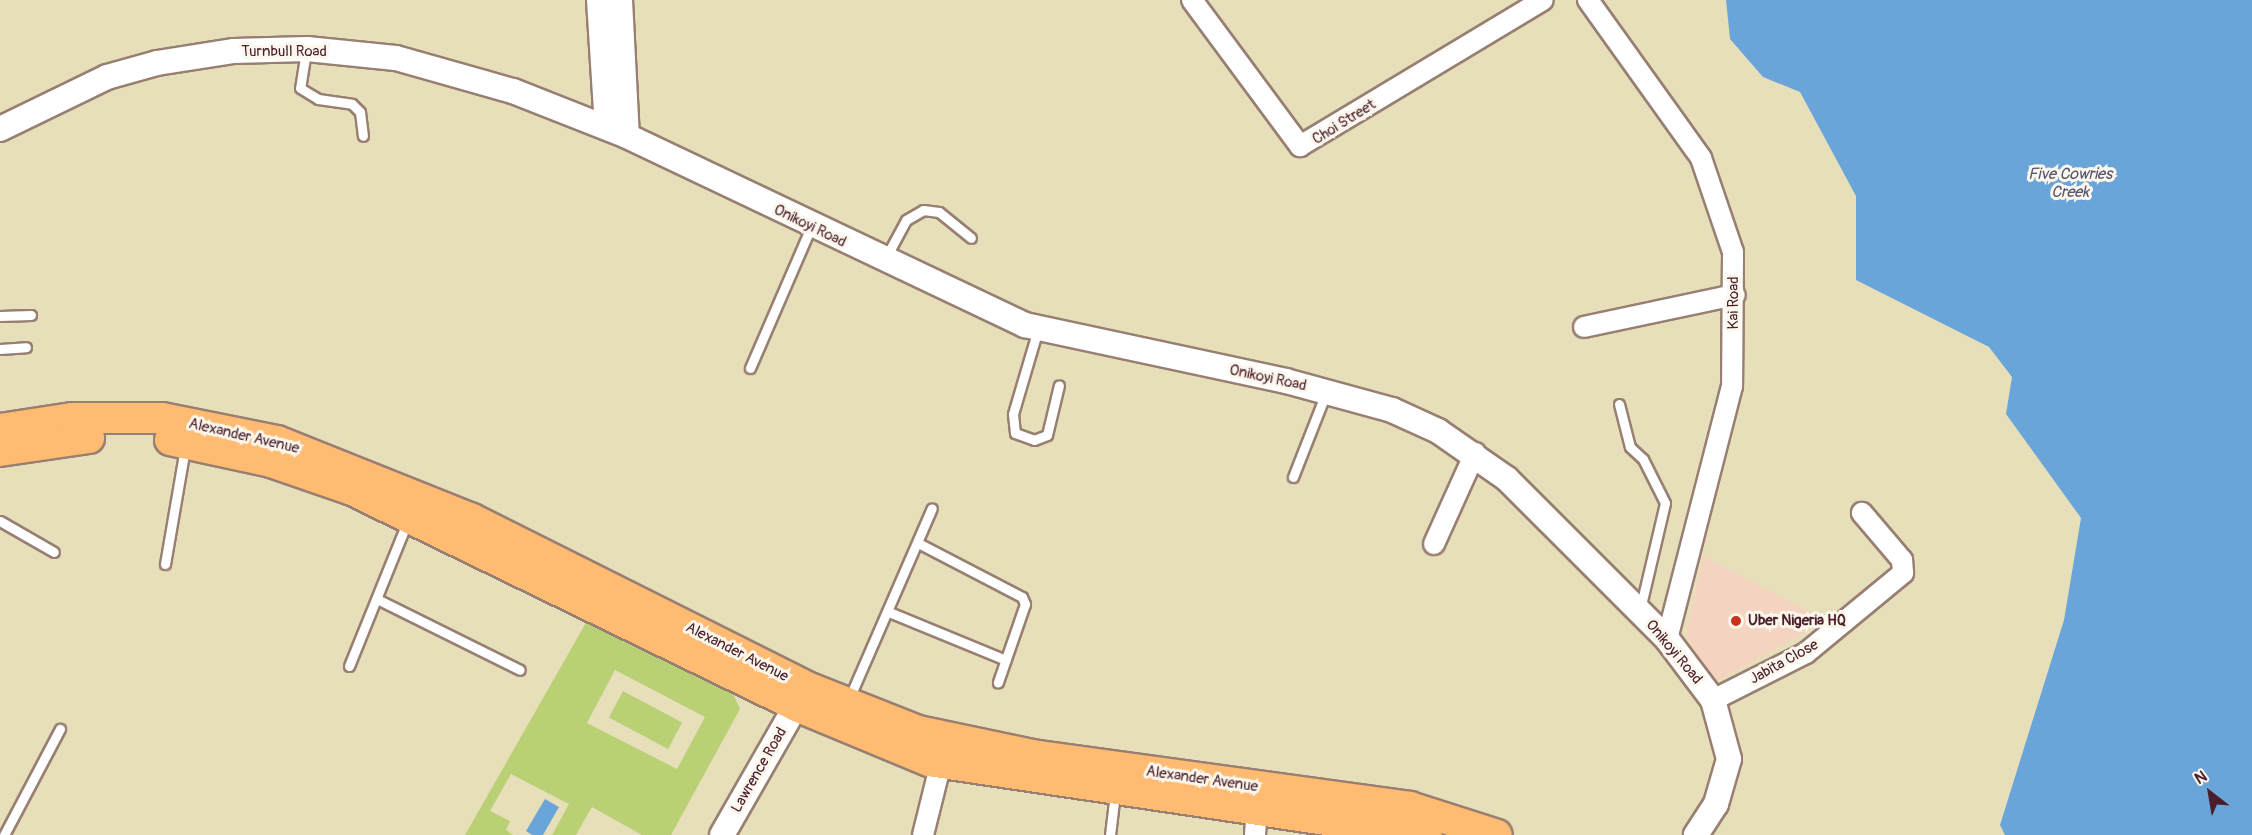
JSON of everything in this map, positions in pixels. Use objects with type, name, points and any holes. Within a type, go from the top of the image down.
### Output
[{"type":"main road","name":"Alexander Avenue","points":[[0,429],[73,418],[162,418],[309,451],[472,519],[846,705],[975,746],[1410,807],[1497,835]]},
{"type":"main road","name":"Alexander Avenue","points":[[0,450],[110,436],[186,442],[271,462],[410,515],[796,706],[941,764],[1115,788],[1256,822],[1427,835]]},
{"type":"street","points":[[599,0],[617,132]]},
{"type":"street","points":[[617,132],[620,0]]},
{"type":"street","name":"Choi Street","points":[[1192,0],[1300,146],[1543,0]]},
{"type":"street","name":"Kai Road","points":[[1588,0],[1701,158],[1733,252],[1735,295],[1732,386],[1666,639]]},
{"type":"street","name":"Turnbull Road","points":[[0,129],[62,96],[137,69],[234,51],[307,49],[396,58],[513,91],[617,132]]},
{"type":"street","name":"Onikoyi Road","points":[[617,132],[811,227],[1038,329],[1327,391],[1392,410],[1474,453],[1570,537],[1666,639],[1713,700],[1729,759],[1716,804],[1696,835]]},
{"type":"street","points":[[1584,327],[1735,295]]},
{"type":"street","points":[[1434,543],[1474,453]]},
{"type":"street","name":"Jabita Close","points":[[1713,700],[1806,653],[1903,573],[1902,560],[1862,513]]},
{"type":"street","name":"Lawrence Road","points":[[722,835],[796,706]]},
{"type":"street","points":[[923,835],[941,764]]},
{"type":"lane","points":[[307,49],[300,88],[318,99],[352,104],[360,112],[363,136]]},
{"type":"lane","points":[[884,261],[906,220],[923,210],[939,212],[971,238]]},
{"type":"lane","points":[[750,368],[811,227]]},
{"type":"lane","points":[[0,316],[31,315]]},
{"type":"lane","points":[[1038,329],[1013,414],[1015,433],[1034,440],[1047,435],[1059,385]]},
{"type":"lane","points":[[0,349],[26,347]]},
{"type":"lane","points":[[1293,477],[1327,391]]},
{"type":"lane","points":[[1619,404],[1630,447],[1653,474],[1665,503],[1639,612]]},
{"type":"lane","points":[[165,564],[186,442]]},
{"type":"lane","points":[[846,705],[920,544],[932,508]]},
{"type":"lane","points":[[349,666],[379,600],[410,515]]},
{"type":"lane","points":[[0,521],[54,552]]},
{"type":"lane","points":[[920,544],[1022,597],[1025,604],[998,682]]},
{"type":"lane","points":[[379,600],[520,670]]},
{"type":"lane","points":[[889,612],[1006,660]]},
{"type":"lane","points":[[4,835],[60,729]]},
{"type":"lane","points":[[1110,835],[1115,788]]},
{"type":"shaded area","points":[[1703,556],[1818,616],[1808,631],[1715,682],[1686,637]]},
{"type":"green space","points":[[587,621],[732,692],[740,709],[671,835],[642,835],[592,807],[576,835],[552,835],[569,804],[511,774],[490,811],[510,821],[506,830],[513,835],[465,835]],"holes":[[[615,670],[705,717],[677,769],[587,723]]]},
{"type":"green space","points":[[623,691],[682,722],[668,749],[609,717]]},
{"type":"water","name":"Five Cowries Creek","points":[[1726,0],[2252,0],[2252,835],[2005,835],[2000,825],[2064,620],[2081,518],[2006,414],[2012,377],[1989,347],[1856,280],[1856,196],[1800,92],[1763,77],[1730,39]]},
{"type":"water","points":[[545,799],[559,807],[543,835],[532,835],[526,831]]},
{"type":"place","name":"Uber Nigeria HQ","points":[[1736,621]]}]
